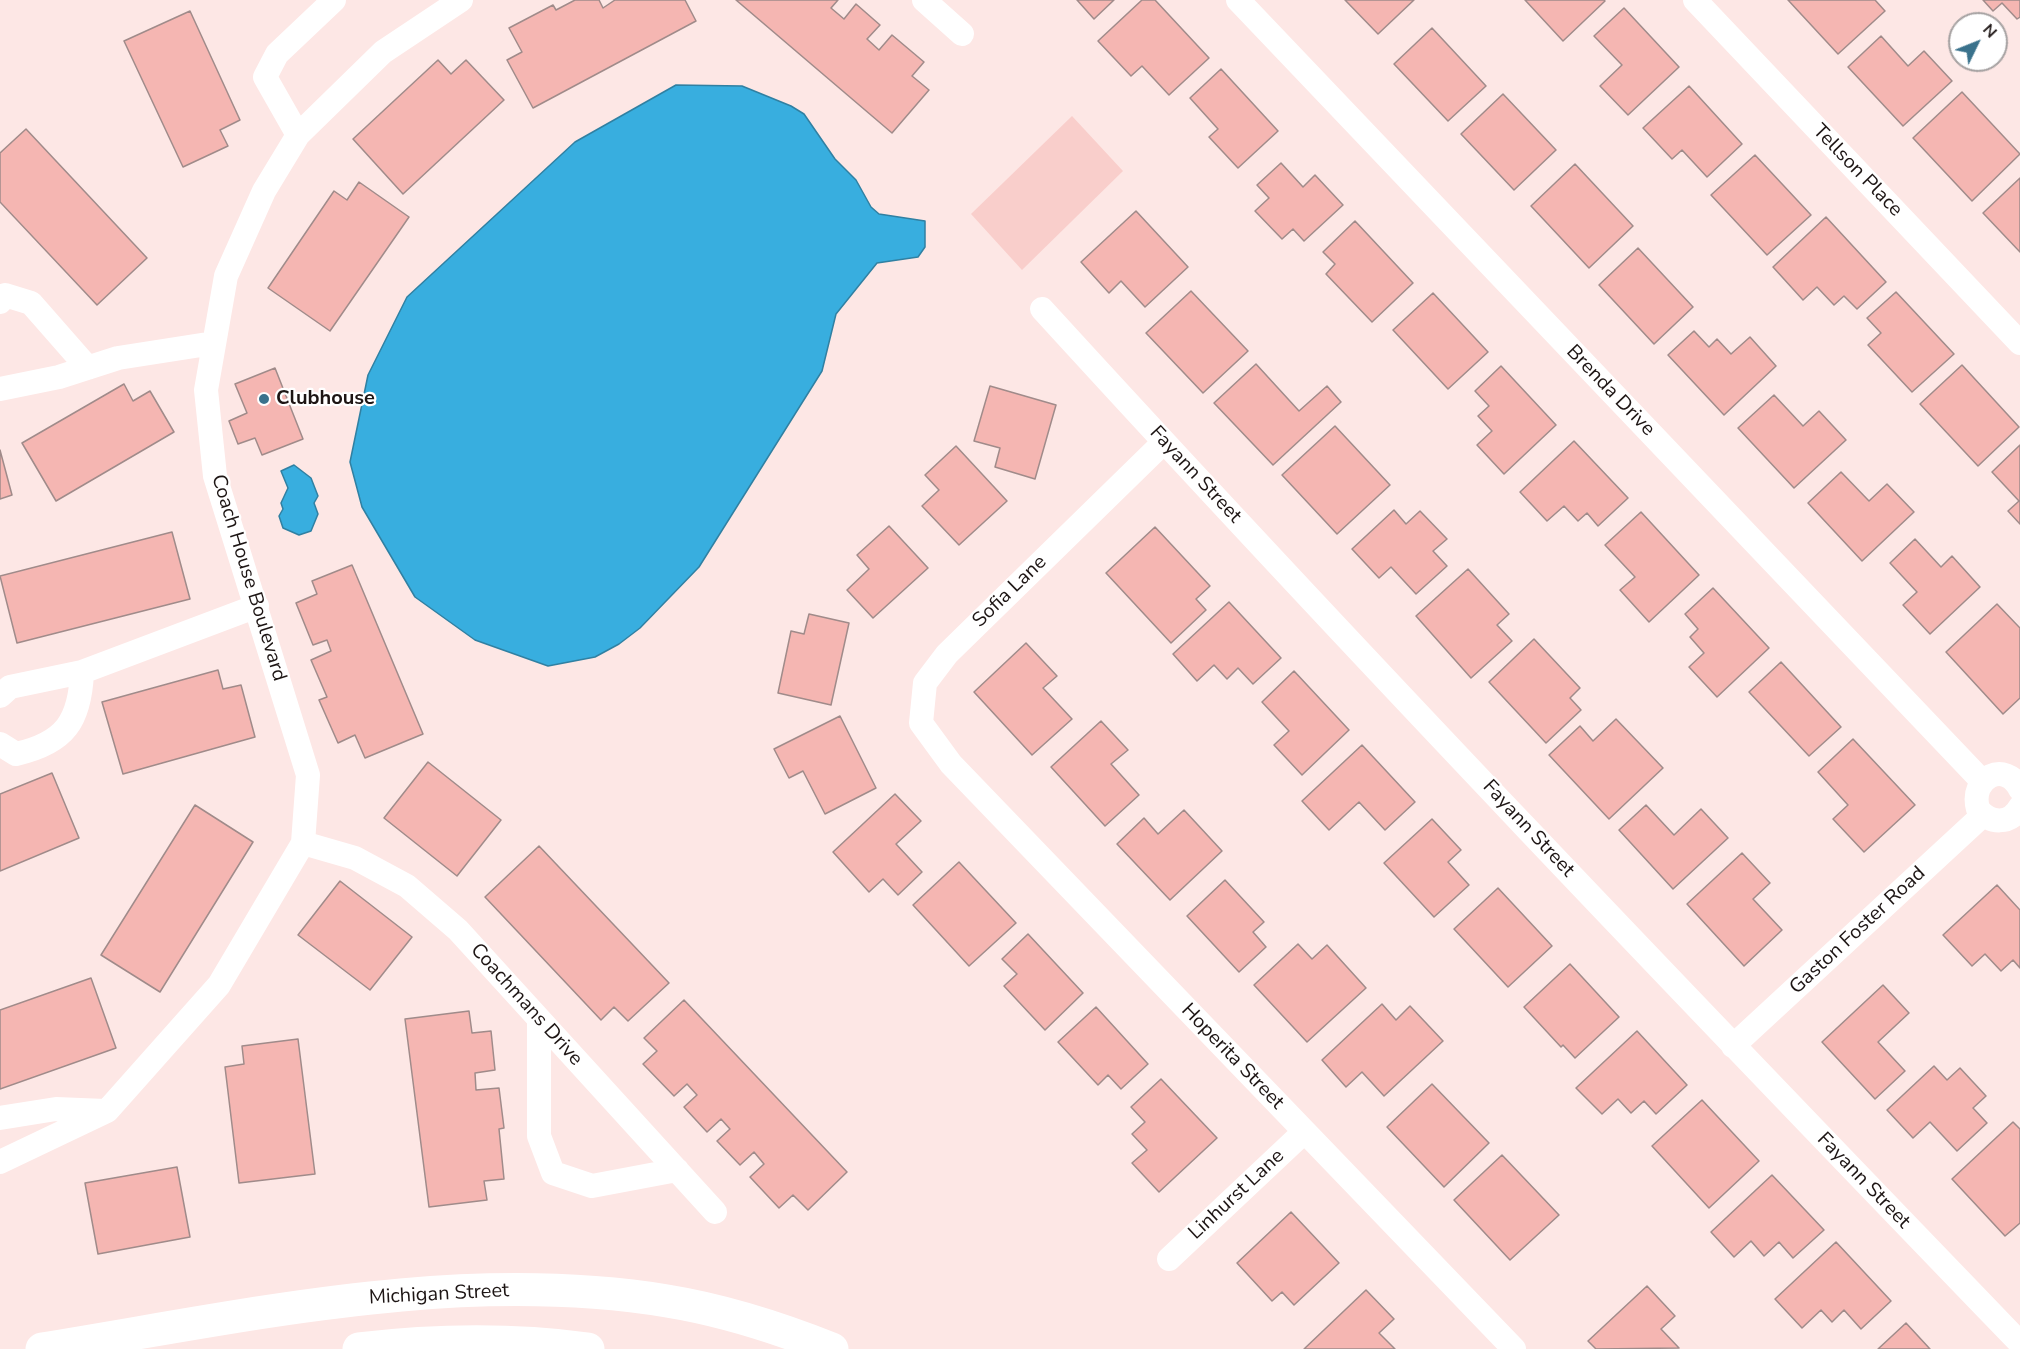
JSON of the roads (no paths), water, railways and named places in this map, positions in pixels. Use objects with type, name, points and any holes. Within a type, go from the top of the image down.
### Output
[{"type":"street","points":[[298,135],[265,77],[277,54],[334,0]]},
{"type":"street","name":"Coach House Boulevard","points":[[0,1162],[107,1111],[219,985],[303,843],[308,775],[215,476],[206,390],[226,276],[264,190],[298,135],[383,52],[461,0]]},
{"type":"street","points":[[924,0],[962,34]]},
{"type":"street","name":"Brenda Drive","points":[[1238,0],[1982,782]]},
{"type":"street","name":"Tellson Place","points":[[1695,0],[2020,343]]},
{"type":"street","points":[[0,302],[5,296],[31,303],[88,368]]},
{"type":"street","name":"Fayann Street","points":[[1042,309],[1164,442],[1733,1046],[2020,1343]]},
{"type":"street","points":[[0,388],[59,377],[118,358],[214,343]]},
{"type":"street","name":"Sofia Lane","points":[[951,764],[921,723],[925,683],[947,654],[1164,442]]},
{"type":"street","points":[[0,696],[10,687],[82,672],[257,606]]},
{"type":"street","points":[[0,744],[16,754],[39,749],[58,736],[70,723],[78,708],[82,672]]},
{"type":"street","name":"Hoperita Street","points":[[951,764],[1515,1349]]},
{"type":"street","points":[[2018,815],[1998,821],[1983,815],[1976,802],[1976,794],[1982,782],[1998,774],[2019,784]]},
{"type":"street","name":"Gaston Foster Road","points":[[1733,1046],[1983,815]]},
{"type":"street","name":"Coachmans Drive","points":[[303,843],[355,858],[407,886],[458,930],[715,1212]]},
{"type":"street","points":[[539,1020],[539,1136],[553,1173],[592,1186],[677,1170]]},
{"type":"street","points":[[0,1118],[56,1109],[107,1111]]},
{"type":"street","name":"Linhurst Lane","points":[[1169,1259],[1304,1132]]},
{"type":"street","name":"Michigan Street","points":[[42,1349],[347,1301],[464,1291],[563,1290],[668,1301],[779,1329],[832,1349]]},
{"type":"street","points":[[359,1349],[425,1341],[545,1343],[588,1349]]},
{"type":"water","points":[[676,85],[742,86],[791,106],[804,114],[835,159],[856,180],[871,207],[879,214],[925,221],[925,247],[918,257],[877,263],[836,314],[822,371],[699,567],[640,628],[619,644],[595,657],[548,666],[475,640],[415,597],[362,507],[350,462],[368,375],[407,297],[575,142]]},
{"type":"water","points":[[294,465],[311,478],[318,496],[314,503],[318,514],[311,531],[299,535],[283,528],[279,516],[283,509],[281,503],[288,488],[281,471]]},
{"type":"place","name":"Clubhouse","points":[[264,399]]}]
